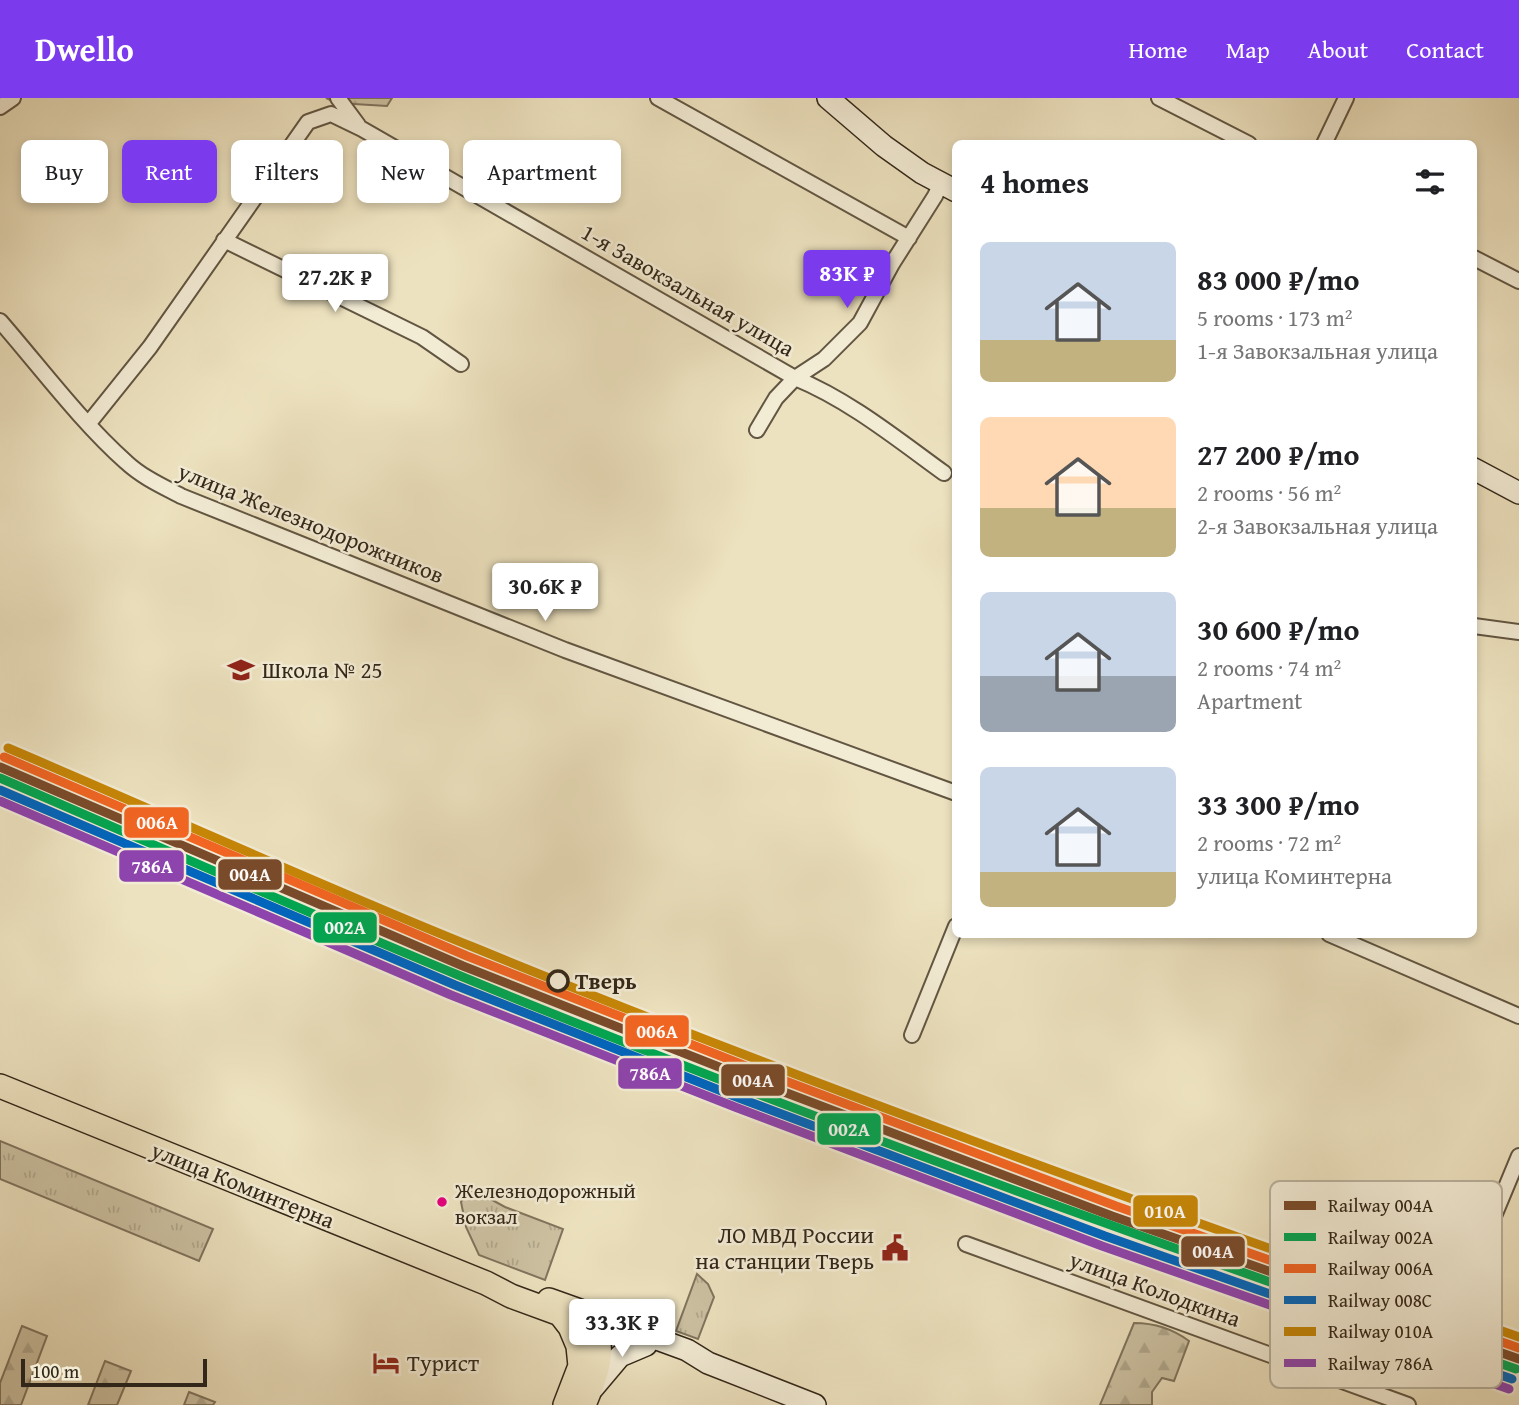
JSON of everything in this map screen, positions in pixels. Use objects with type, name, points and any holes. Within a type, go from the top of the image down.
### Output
[{"type":"main road","points":[[830,99],[884,146],[948,187]]},
{"type":"main road","points":[[1477,470],[1519,493]]},
{"type":"main road","name":"улица Коминтерна","points":[[0,1086],[486,1283],[511,1296],[600,1329],[688,1350],[708,1363],[815,1405]]},
{"type":"main road","name":"улица Коминтерна","points":[[486,1283],[513,1286],[600,1329]]},
{"type":"main road","points":[[560,1314],[575,1338],[580,1366]]},
{"type":"main road","points":[[565,1405],[580,1366],[600,1329]]},
{"type":"main road","points":[[587,1399],[599,1364],[600,1329]]},
{"type":"main road","points":[[587,1399],[620,1356],[643,1339]]},
{"type":"street","points":[[0,107],[13,98]]},
{"type":"street","points":[[338,98],[362,129]]},
{"type":"street","points":[[658,98],[909,238]]},
{"type":"street","points":[[1159,98],[1241,140]]},
{"type":"street","points":[[1326,140],[1346,98]]},
{"type":"street","name":"1-я Завокзальная улица","points":[[224,240],[309,122],[331,114],[362,129],[795,378],[816,387],[944,473]]},
{"type":"street","points":[[757,430],[776,398],[795,378],[824,359],[860,323],[935,196],[948,187]]},
{"type":"street","points":[[89,423],[150,347],[224,240],[422,337],[461,364]]},
{"type":"street","points":[[1477,260],[1519,282]]},
{"type":"street","name":"улица Железнодорожников","points":[[0,321],[126,463],[148,479],[181,496],[638,678],[786,729],[952,791]]},
{"type":"street","points":[[1477,626],[1519,632]]},
{"type":"street","points":[[912,1035],[952,936]]},
{"type":"street","points":[[1338,938],[1519,1016]]},
{"type":"street","points":[[1502,1197],[1519,1156]]},
{"type":"street","name":"улица Колодкина","points":[[966,1244],[1270,1355]]},
{"type":"street","name":"улица Колодкина","points":[[1361,1388],[1408,1405]]},
{"type":"green space","points":[[326,98],[392,98],[387,106],[337,103]]},
{"type":"green space","points":[[0,1141],[213,1229],[199,1261],[0,1179]]},
{"type":"green space","points":[[474,1190],[505,1207],[563,1229],[545,1280],[479,1255],[466,1227],[461,1202],[468,1191]]},
{"type":"green space","points":[[697,1274],[708,1284],[714,1297],[698,1339],[676,1331]]},
{"type":"green space","points":[[1134,1323],[1163,1328],[1189,1341],[1174,1381],[1162,1378],[1152,1392],[1152,1405],[1100,1405]]},
{"type":"green space","points":[[22,1326],[47,1336],[21,1405],[0,1405],[0,1383]]},
{"type":"green space","points":[[105,1361],[131,1371],[117,1405],[88,1405]]},
{"type":"green space","points":[[189,1392],[215,1402],[213,1405],[184,1405]]},
{"type":"rail line","name":"010А","points":[[8,748],[298,874],[602,999],[863,1100],[1270,1248]]},
{"type":"rail line","name":"006А","points":[[4,757],[467,956],[751,1068],[1116,1206],[1270,1260]]},
{"type":"rail line","name":"004А","points":[[0,767],[463,966],[747,1078],[1112,1216],[1270,1272]]},
{"type":"rail line","name":"002А","points":[[0,778],[401,951],[720,1080],[1270,1281]]},
{"type":"rail line","name":"008С","points":[[0,790],[455,985],[739,1098],[1105,1236],[1270,1294]]},
{"type":"rail line","name":"786А","points":[[0,801],[451,995],[735,1107],[1102,1246],[1270,1305]]},
{"type":"rail line","name":"010А","points":[[1502,1331],[1519,1337]]},
{"type":"rail line","name":"006А","points":[[1502,1342],[1519,1348]]},
{"type":"rail line","name":"004А","points":[[1502,1353],[1519,1359]]},
{"type":"rail line","name":"002А","points":[[1502,1364],[1516,1369]]},
{"type":"rail line","name":"008С","points":[[1502,1375],[1512,1379]]},
{"type":"rail line","name":"786А","points":[[1502,1387],[1509,1389]]},
{"type":"place","name":"Школа № 25","points":[[241,670]]},
{"type":"place","name":"Тверь","points":[[558,981]]},
{"type":"place","name":"Железнодорожный вокзал","points":[[442,1202]]},
{"type":"place","name":"ЛО МВД России на станции Тверь","points":[[895,1248]]},
{"type":"place","name":"Турист","points":[[386,1363]]}]
